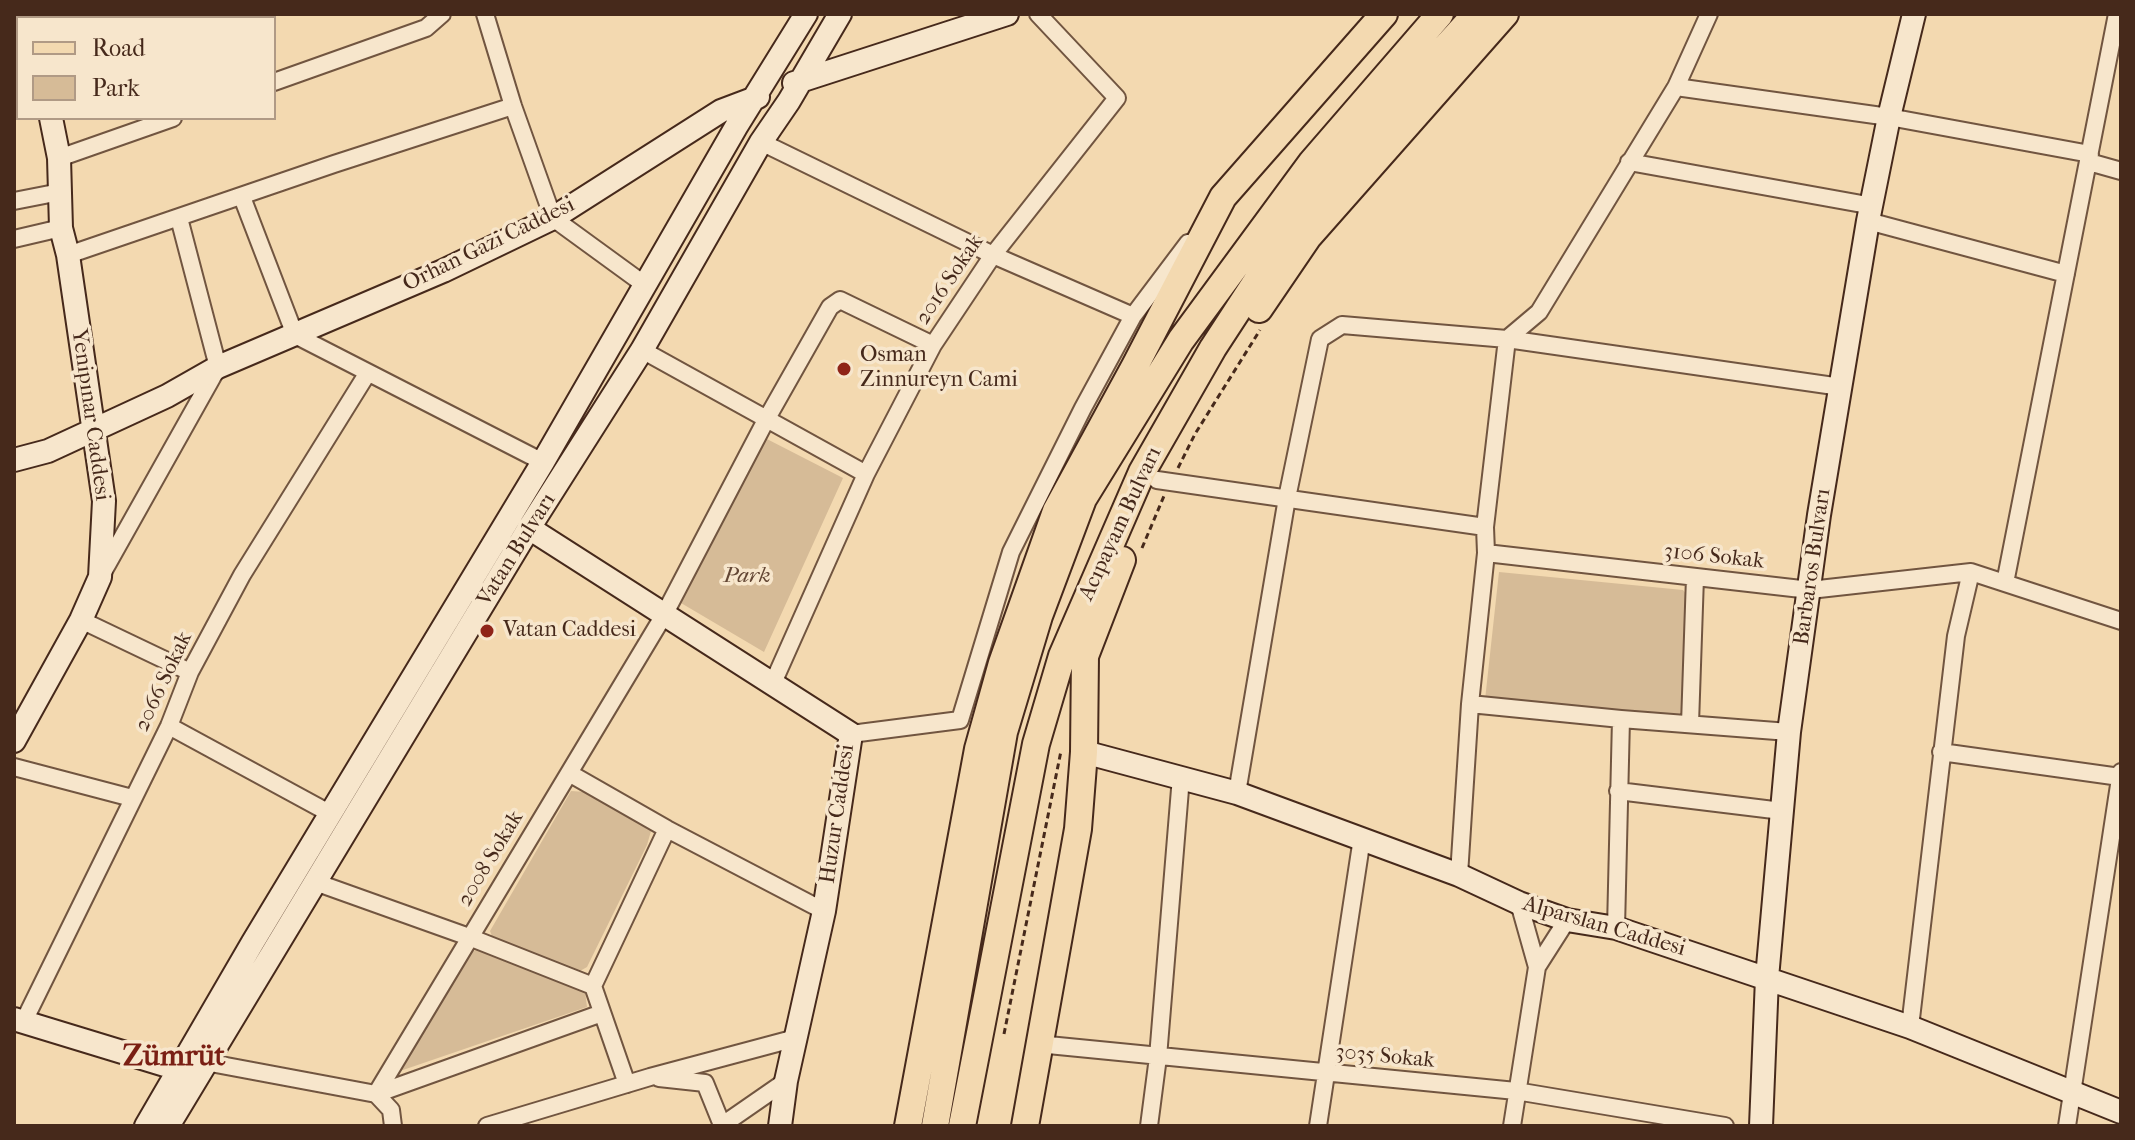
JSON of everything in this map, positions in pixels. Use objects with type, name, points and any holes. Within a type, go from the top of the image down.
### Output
[{"type":"main road","points":[[908,1126],[978,749],[1002,663],[1056,511],[1223,197],[1384,14]]},
{"type":"main road","name":"Acıpayam Bulvarı","points":[[935,1126],[1004,732],[1039,616],[1083,499],[1181,340],[1265,225],[1312,162],[1440,14]]},
{"type":"main road","name":"Acıpayam Bulvarı","points":[[962,1126],[1036,744],[1062,656],[1142,472],[1213,348],[1318,187],[1476,14]]},
{"type":"main road","points":[[1025,1126],[1078,829],[1073,748],[1085,656],[1140,515],[1164,481],[1225,359],[1308,237],[1505,14]]},
{"type":"street","points":[[276,81],[426,28],[442,14]]},
{"type":"street","points":[[485,14],[513,106],[553,218],[645,285]]},
{"type":"street","name":"Vatan Bulvarı","points":[[146,1126],[543,462],[806,14]]},
{"type":"street","name":"Vatan Bulvarı","points":[[168,1126],[529,528],[642,350],[761,142],[840,14]]},
{"type":"street","name":"Orhan Gazi Caddesi","points":[[14,460],[48,451],[167,396],[218,367],[443,271],[553,218],[721,111],[800,81],[1007,14]]},
{"type":"street","name":"2016 Sokak","points":[[773,683],[866,474],[933,345],[993,255],[1117,98],[1038,14]]},
{"type":"street","points":[[1459,875],[1470,704],[1486,553],[1485,527],[1507,339],[1539,312],[1676,87],[1709,14]]},
{"type":"street","name":"Barbaros Bulvarı","points":[[1761,1126],[1767,978],[1789,732],[1819,515],[1870,214],[1914,14]]},
{"type":"street","points":[[2005,583],[2117,14]]},
{"type":"street","points":[[1676,87],[1889,117],[2089,158],[2121,171]]},
{"type":"street","points":[[68,255],[513,106]]},
{"type":"street","name":"Yenipınar Caddesi","points":[[14,741],[81,620],[100,577],[104,501],[68,255],[61,228],[59,158],[51,120]]},
{"type":"street","points":[[59,158],[167,120]]},
{"type":"street","points":[[761,142],[993,255],[1133,316]]},
{"type":"street","points":[[1629,162],[1870,214],[2066,274]]},
{"type":"street","points":[[14,201],[60,192]]},
{"type":"street","points":[[242,197],[295,335],[543,462]]},
{"type":"street","points":[[851,734],[960,720],[1011,552],[1083,408],[1133,316],[1223,197]]},
{"type":"street","points":[[100,577],[218,367],[179,218]]},
{"type":"street","points":[[14,239],[61,228]]},
{"type":"street","name":"2008 Sokak","points":[[376,1094],[664,615],[766,420],[830,307],[840,300],[933,345]]},
{"type":"street","points":[[1237,793],[1287,498],[1320,339],[1342,325],[1507,339],[1841,387]]},
{"type":"street","points":[[642,350],[866,474]]},
{"type":"street","name":"2066 Sokak","points":[[19,1020],[169,726],[190,672],[242,575],[367,374]]},
{"type":"street","points":[[1164,481],[1485,527]]},
{"type":"street","name":"Huzur Caddesi","points":[[529,528],[851,734],[824,911],[786,1081],[780,1126]]},
{"type":"street","name":"3106 Sokak","points":[[1486,553],[1810,590],[1971,572],[2121,621]]},
{"type":"street","points":[[1910,1027],[1956,636],[1971,572]]},
{"type":"street","points":[[1690,724],[1695,577]]},
{"type":"street","points":[[81,620],[190,672]]},
{"type":"street","points":[[1470,704],[1789,732]]},
{"type":"street","points":[[1616,928],[1621,719]]},
{"type":"street","points":[[169,726],[331,814]]},
{"type":"street","name":"Alparslan Caddesi","points":[[1073,748],[1237,793],[1459,875],[1519,903],[1567,920],[1616,928],[1910,1027],[2121,1112]]},
{"type":"street","points":[[1941,752],[2121,775],[2067,1126]]},
{"type":"street","points":[[14,767],[132,798]]},
{"type":"street","points":[[569,773],[667,829],[824,911]]},
{"type":"street","points":[[1149,1126],[1158,1057],[1181,777]]},
{"type":"street","points":[[1618,791],[1782,811]]},
{"type":"street","points":[[627,1084],[593,986],[667,829]]},
{"type":"street","points":[[1318,1126],[1362,838]]},
{"type":"street","points":[[315,882],[469,937],[593,986]]},
{"type":"street","points":[[1519,903],[1537,967]]},
{"type":"street","points":[[1512,1126],[1537,967],[1567,920]]},
{"type":"street","points":[[205,1062],[376,1094],[602,1013]]},
{"type":"street","points":[[19,1020],[178,1069]]},
{"type":"street","points":[[487,1126],[650,1077],[796,1038]]},
{"type":"street","name":"3035 Sokak","points":[[1038,1044],[1516,1091],[1725,1126]]},
{"type":"street","points":[[650,1077],[705,1083],[721,1126],[786,1081]]},
{"type":"street","points":[[376,1094],[391,1110],[393,1126]]},
{"type":"path","points":[[1139,554],[1164,481],[1266,320]]},
{"type":"path","points":[[1001,1040],[1073,748]]},
{"type":"green space","name":"Park","points":[[763,437],[843,478],[764,652],[681,603]]},
{"type":"green space","points":[[1499,572],[1683,590],[1688,596],[1683,718],[1485,700]]},
{"type":"green space","points":[[571,791],[586,792],[651,831],[587,967],[580,971],[493,939],[490,931]]},
{"type":"green space","points":[[478,949],[585,991],[587,1007],[400,1071],[469,953]]},
{"type":"place","name":"Osman Zinnureyn Cami","points":[[844,369]]},
{"type":"place","name":"Vatan Caddesi","points":[[487,631]]},
{"type":"district","name":"Zümrüt","points":[[174,1058]]}]
